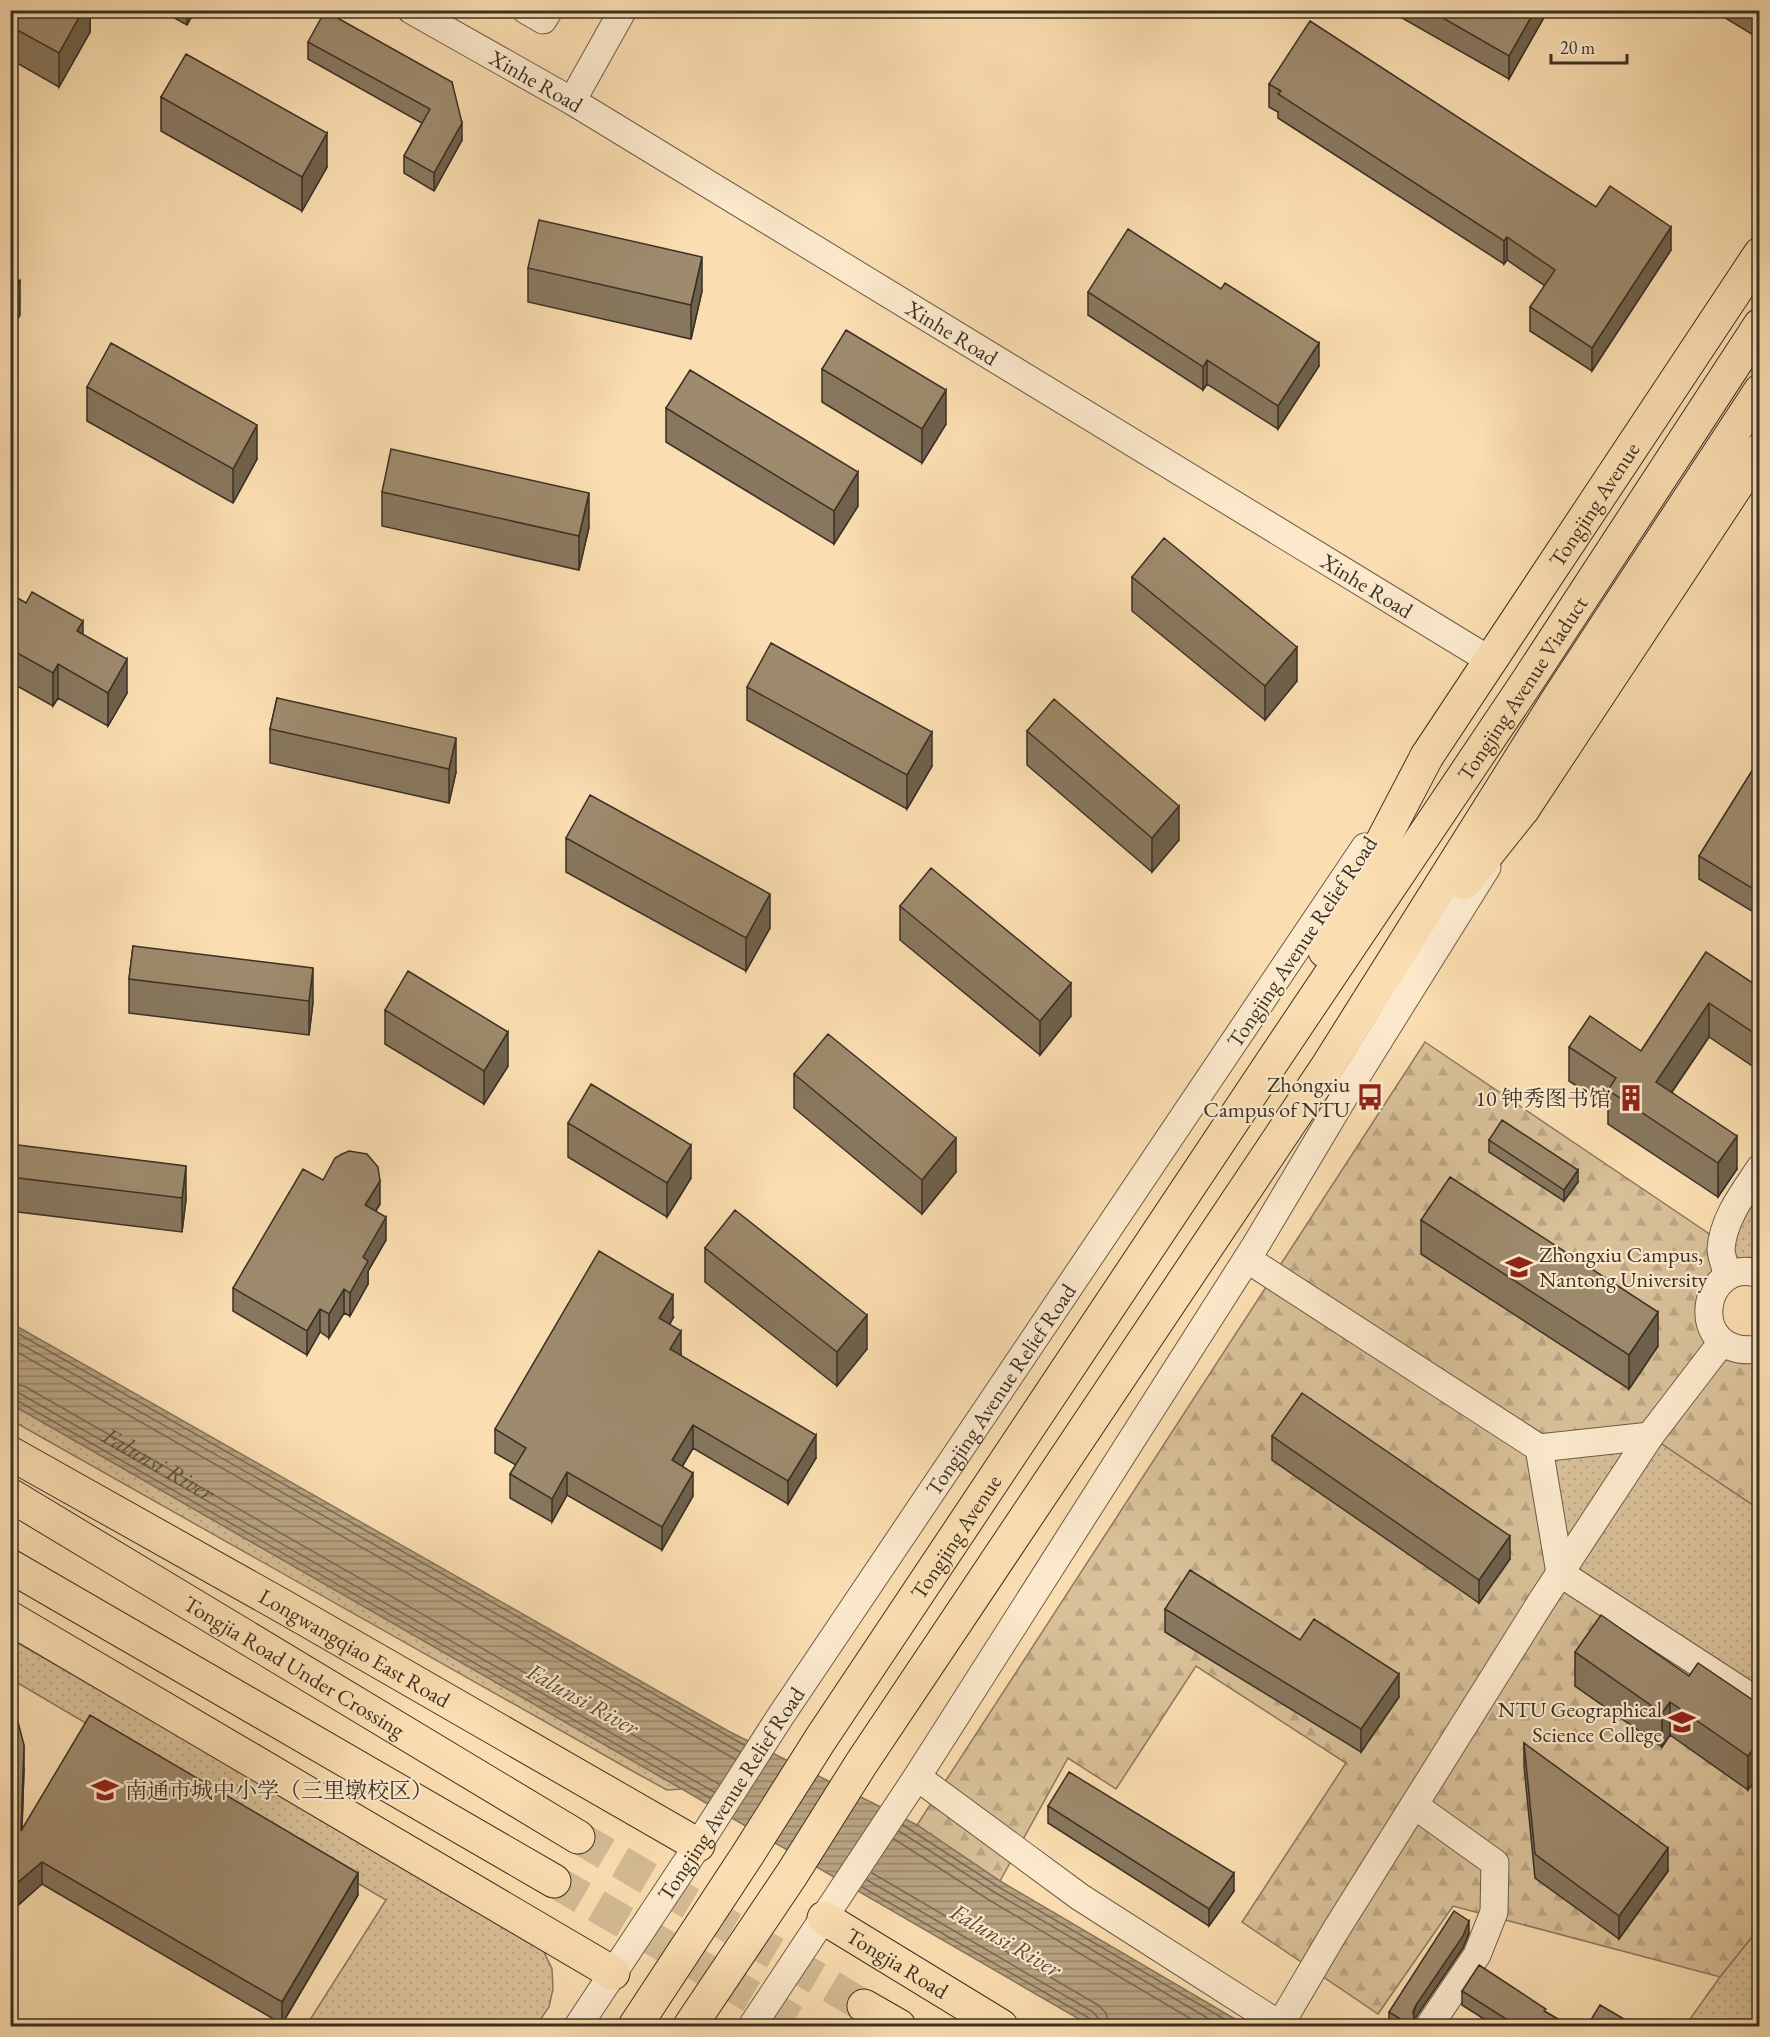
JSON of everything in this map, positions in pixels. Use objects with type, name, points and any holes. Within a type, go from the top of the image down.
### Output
[{"type":"main road","name":"Tongjing Avenue","points":[[635,2026],[820,1740],[1280,1050],[1332,937],[1427,756],[1760,254]]},
{"type":"main road","name":"Tongjing Avenue Viaduct","points":[[1280,1050],[1527,682],[1760,324]]},
{"type":"main road","name":"Tongjing Avenue Viaduct","points":[[1327,1067],[1558,699],[1760,391]]},
{"type":"main road","points":[[690,2026],[792,1874],[861,1764],[1327,1067],[1445,906],[1523,809],[1760,450]]},
{"type":"main road","name":"Longwangqiao East Road","points":[[10,1452],[702,1838]]},
{"type":"main road","name":"Tongjia Road Under Crossing","points":[[10,1495],[578,1838]]},
{"type":"main road","points":[[10,1566],[554,1881]]},
{"type":"main road","points":[[10,1618],[613,1973]]},
{"type":"main road","name":"Tongjia Road","points":[[830,1909],[1001,2026]]},
{"type":"main road","points":[[864,2006],[899,2026]]},
{"type":"street","name":"Xinhe Road","points":[[411,10],[572,101],[1491,661]]},
{"type":"street","points":[[526,10],[543,20],[549,10]]},
{"type":"street","points":[[572,101],[622,10]]},
{"type":"street","name":"Tongjing Avenue Relief Road","points":[[579,2026],[780,1717],[1427,756]]},
{"type":"street","points":[[752,2026],[911,1785],[1247,1259],[1350,1085],[1523,809]]},
{"type":"street","points":[[1728,1276],[1721,1250],[1726,1225],[1760,1168]]},
{"type":"street","points":[[1247,1259],[1539,1449],[1650,1436]]},
{"type":"street","points":[[1760,1274],[1741,1272],[1728,1276],[1714,1290],[1708,1308],[1708,1321],[1713,1333],[1722,1342],[1734,1349],[1760,1350]]},
{"type":"street","points":[[911,1785],[1280,2025],[1334,1933],[1560,1573],[1650,1436],[1722,1342]]},
{"type":"street","points":[[1539,1449],[1560,1573],[1760,1703]]},
{"type":"street","points":[[1414,1805],[1495,1863],[1494,1912],[1477,1955],[1429,2026]]},
{"type":"green space","name":"Zhongxiu Campus, Nantong University","points":[[1425,1042],[1708,1233],[1721,1250],[1708,1321],[1759,1349],[1759,1509],[1650,1436],[1540,1448],[1560,1573],[1759,1703],[1759,1928],[1720,1977],[1453,1906],[1378,2014],[1242,1922],[1346,1763],[1196,1666],[1116,1789],[1068,1758],[1000,1881],[917,1825]]},
{"type":"green space","points":[[1759,1168],[1759,1274],[1741,1272],[1726,1225]]},
{"type":"green space","points":[[11,1404],[682,1789],[667,1790],[636,1773],[11,1420]]},
{"type":"green space","points":[[1650,1436],[1759,1509],[1759,1703],[1560,1573],[1539,1448]]},
{"type":"green space","points":[[11,1639],[515,1931],[544,1952],[552,1969],[553,1989],[549,2007],[536,2026],[306,2026],[386,1900],[11,1679]]},
{"type":"green space","points":[[1759,1928],[1759,2026],[1685,2026],[1720,1977]]},
{"type":"water","name":"Falunsi River","points":[[11,1323],[730,1732],[917,1825],[1000,1881],[1247,2026],[1091,2026],[11,1404]]},
{"type":"building","points":[[10,10],[83,10],[59,53],[10,26]]},
{"type":"building","points":[[1429,10],[1535,10],[1509,56]]},
{"type":"building","points":[[325,11],[452,82],[462,123],[434,173],[404,156],[430,109],[308,42]]},
{"type":"building","points":[[1310,21],[1596,207],[1610,186],[1671,227],[1592,348],[1530,307],[1555,270],[1507,237],[1504,241],[1278,94],[1281,91],[1269,84]]},
{"type":"building","points":[[186,54],[327,133],[302,177],[161,97]]},
{"type":"building","points":[[539,220],[702,257],[691,305],[528,268]]},
{"type":"building","points":[[1128,229],[1221,289],[1225,283],[1319,343],[1278,406],[1207,360],[1203,367],[1088,292]]},
{"type":"building","points":[[10,275],[20,281],[10,298]]},
{"type":"building","points":[[846,330],[946,390],[922,429],[822,369]]},
{"type":"building","points":[[111,343],[257,425],[233,469],[87,387]]},
{"type":"building","points":[[690,370],[858,472],[834,511],[666,408]]},
{"type":"building","points":[[391,449],[589,493],[579,536],[382,492]]},
{"type":"building","points":[[1164,538],[1297,647],[1265,686],[1132,577]]},
{"type":"building","points":[[32,592],[83,621],[77,631],[127,659],[108,693],[58,664],[53,673],[10,649],[10,594],[26,603]]},
{"type":"building","points":[[771,643],[932,732],[907,775],[747,687]]},
{"type":"building","points":[[277,698],[456,738],[449,769],[270,729]]},
{"type":"building","points":[[1054,699],[1179,806],[1152,838],[1027,731]]},
{"type":"building","points":[[1760,758],[1760,893],[1699,856]]},
{"type":"building","points":[[590,795],[770,894],[746,938],[566,838]]},
{"type":"building","points":[[931,868],[1071,983],[1040,1021],[900,906]]},
{"type":"building","points":[[133,946],[313,968],[309,1001],[129,979]]},
{"type":"building","points":[[1706,952],[1760,988],[1760,1037],[1709,1003],[1656,1082],[1737,1136],[1718,1163],[1608,1090],[1616,1078],[1569,1047],[1590,1016],[1641,1051]]},
{"type":"building","points":[[408,971],[508,1032],[484,1071],[385,1010]]},
{"type":"building","points":[[828,1034],[956,1138],[922,1180],[794,1074]]},
{"type":"building","points":[[591,1084],[691,1145],[667,1183],[568,1123]]},
{"type":"building","points":[[1502,1120],[1578,1170],[1564,1190],[1489,1140]]},
{"type":"building","points":[[10,1144],[186,1166],[182,1198],[10,1177]]},
{"type":"building","points":[[349,1151],[367,1154],[378,1167],[380,1181],[365,1205],[386,1217],[363,1257],[368,1261],[350,1293],[344,1289],[329,1314],[320,1309],[307,1331],[233,1288],[303,1169],[323,1180],[335,1158]]},
{"type":"building","points":[[1450,1177],[1658,1312],[1629,1355],[1421,1220]]},
{"type":"building","points":[[735,1210],[867,1315],[837,1352],[705,1248]]},
{"type":"building","points":[[599,1251],[673,1295],[659,1318],[681,1331],[670,1349],[816,1435],[788,1481],[693,1425],[672,1460],[693,1473],[662,1527],[567,1472],[552,1499],[510,1474],[526,1448],[495,1429]]},
{"type":"building","points":[[1302,1393],[1510,1536],[1479,1580],[1272,1436]]},
{"type":"building","points":[[1190,1570],[1300,1640],[1314,1619],[1399,1674],[1361,1729],[1165,1609]]},
{"type":"building","points":[[1601,1615],[1689,1676],[1698,1663],[1760,1705],[1760,1740],[1748,1756],[1670,1702],[1662,1713],[1575,1652]]},
{"type":"building","points":[[10,1706],[18,1722],[24,1745],[21,1831],[90,1715],[358,1873],[282,2002],[42,1862],[10,1889]]},
{"type":"building","points":[[1524,1743],[1668,1848],[1619,1916],[1535,1854]]},
{"type":"building","points":[[1069,1772],[1234,1873],[1209,1909],[1048,1806]]},
{"type":"building","points":[[1454,1911],[1469,1921],[1463,1936],[1416,2005],[1413,2012],[1414,2019],[1410,2025],[1389,2012]]},
{"type":"building","points":[[1479,1965],[1546,2009],[1544,2011],[1570,2026],[1517,2026],[1462,1991]]},
{"type":"building","points":[[1600,2005],[1636,2026],[1587,2026]]},
{"type":"tunnel","points":[[578,1837],[864,2006]]},
{"type":"tunnel","points":[[554,1881],[802,2026]]},
{"type":"place","name":"Zhongxiu Campus of NTU","points":[[1370,1097]]},
{"type":"place","name":"10 钟秀图书馆","points":[[1631,1098]]},
{"type":"place","name":"Zhongxiu Campus, Nantong University","points":[[1519,1267]]},
{"type":"place","name":"NTU Geographical Science College","points":[[1682,1722]]},
{"type":"place","name":"南通市城中小学（三里墩校区）","points":[[105,1790]]}]
